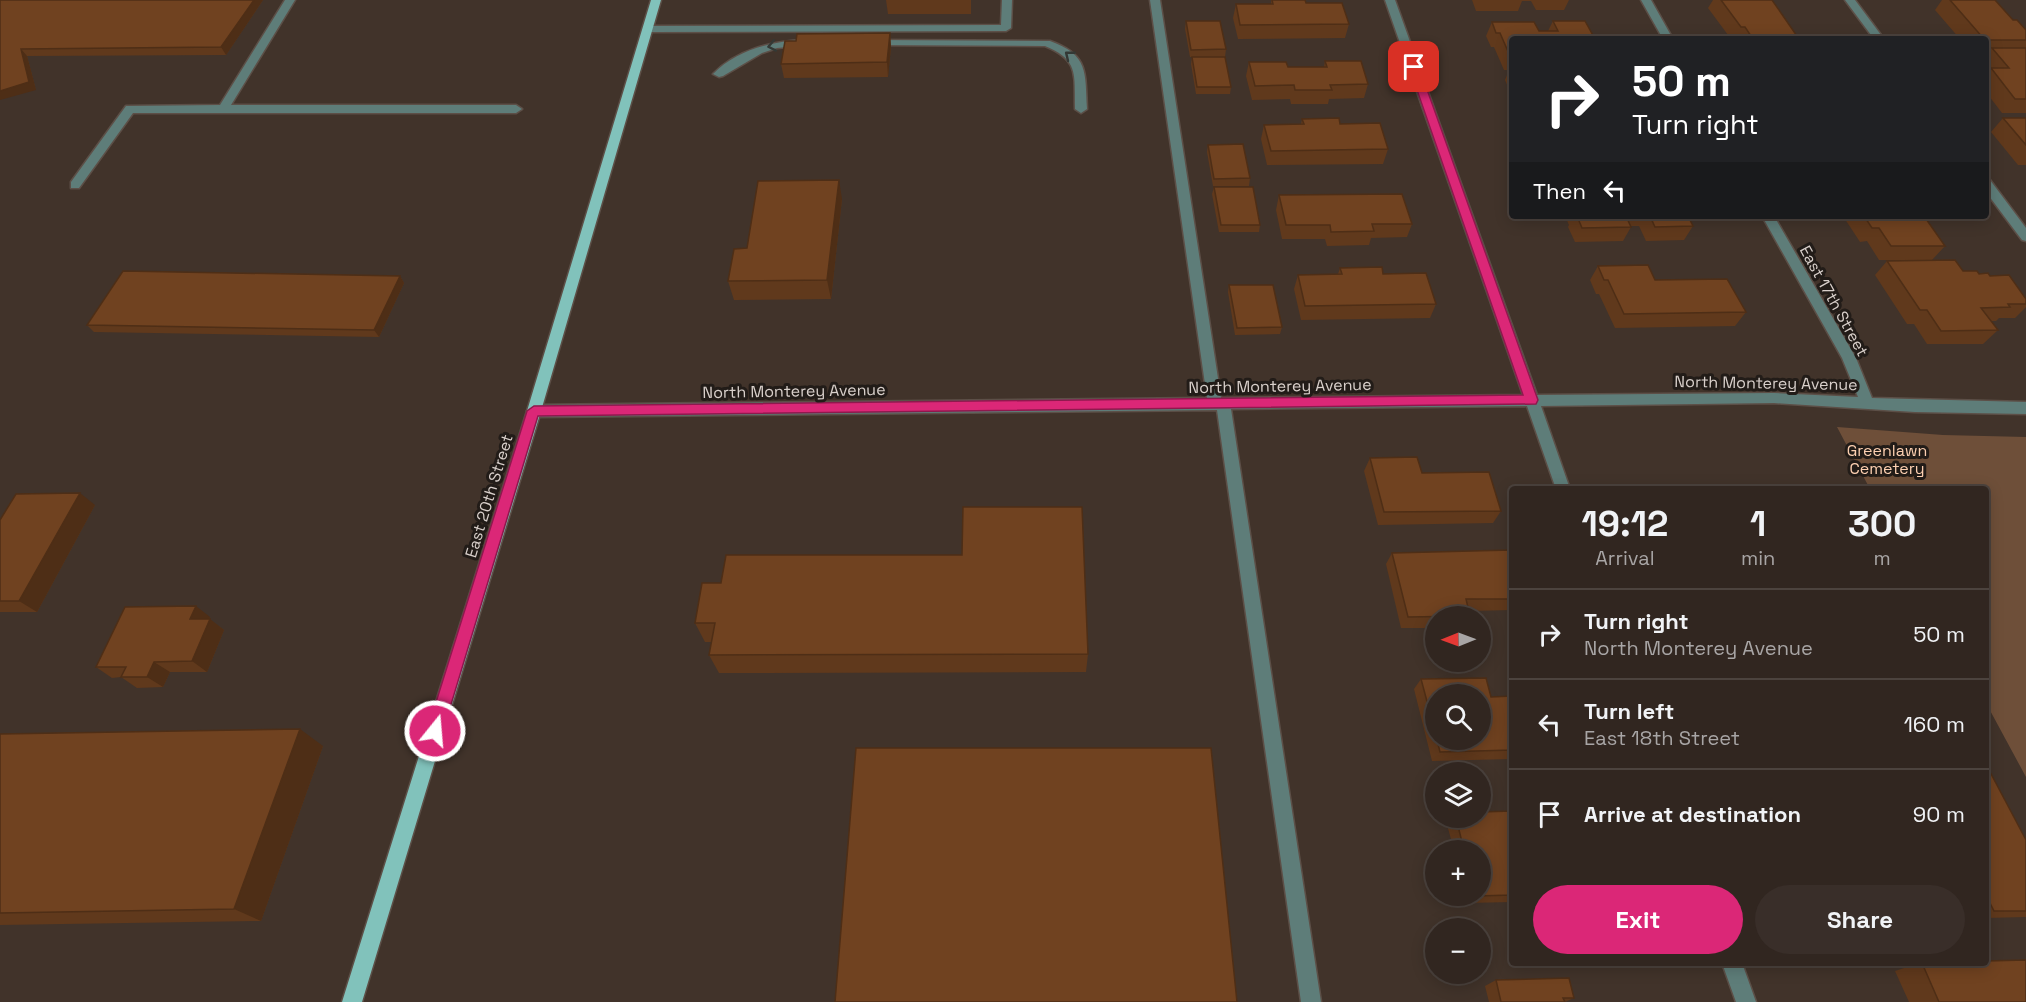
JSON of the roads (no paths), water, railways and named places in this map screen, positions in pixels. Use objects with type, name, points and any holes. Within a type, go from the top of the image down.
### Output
[{"type":"main road","name":"East 20th Street","points":[[352,1002],[534,411],[657,0]]},
{"type":"street","points":[[223,109],[290,0]]},
{"type":"street","points":[[648,29],[1006,28],[1006,0]]},
{"type":"street","points":[[1155,0],[1311,1002]]},
{"type":"street","points":[[1390,0],[1562,486]]},
{"type":"street","points":[[1646,0],[1666,36]]},
{"type":"street","points":[[1850,0],[1877,36]]},
{"type":"street","points":[[719,74],[764,47],[774,44],[810,43]]},
{"type":"street","points":[[857,43],[1046,43],[1069,52],[1076,60],[1079,66],[1081,109]]},
{"type":"street","points":[[75,185],[130,109],[516,109]]},
{"type":"street","points":[[1989,187],[2026,237]]},
{"type":"street","name":"East 17th Street","points":[[1770,219],[1849,358],[1868,403]]},
{"type":"street","name":"North Monterey Avenue","points":[[534,411],[1774,398],[1915,406],[2026,408]]},
{"type":"street","points":[[1733,966],[1746,1002]]},
{"type":"park label","name":"Greenlawn Cemetery","points":[[1887,459]]}]
